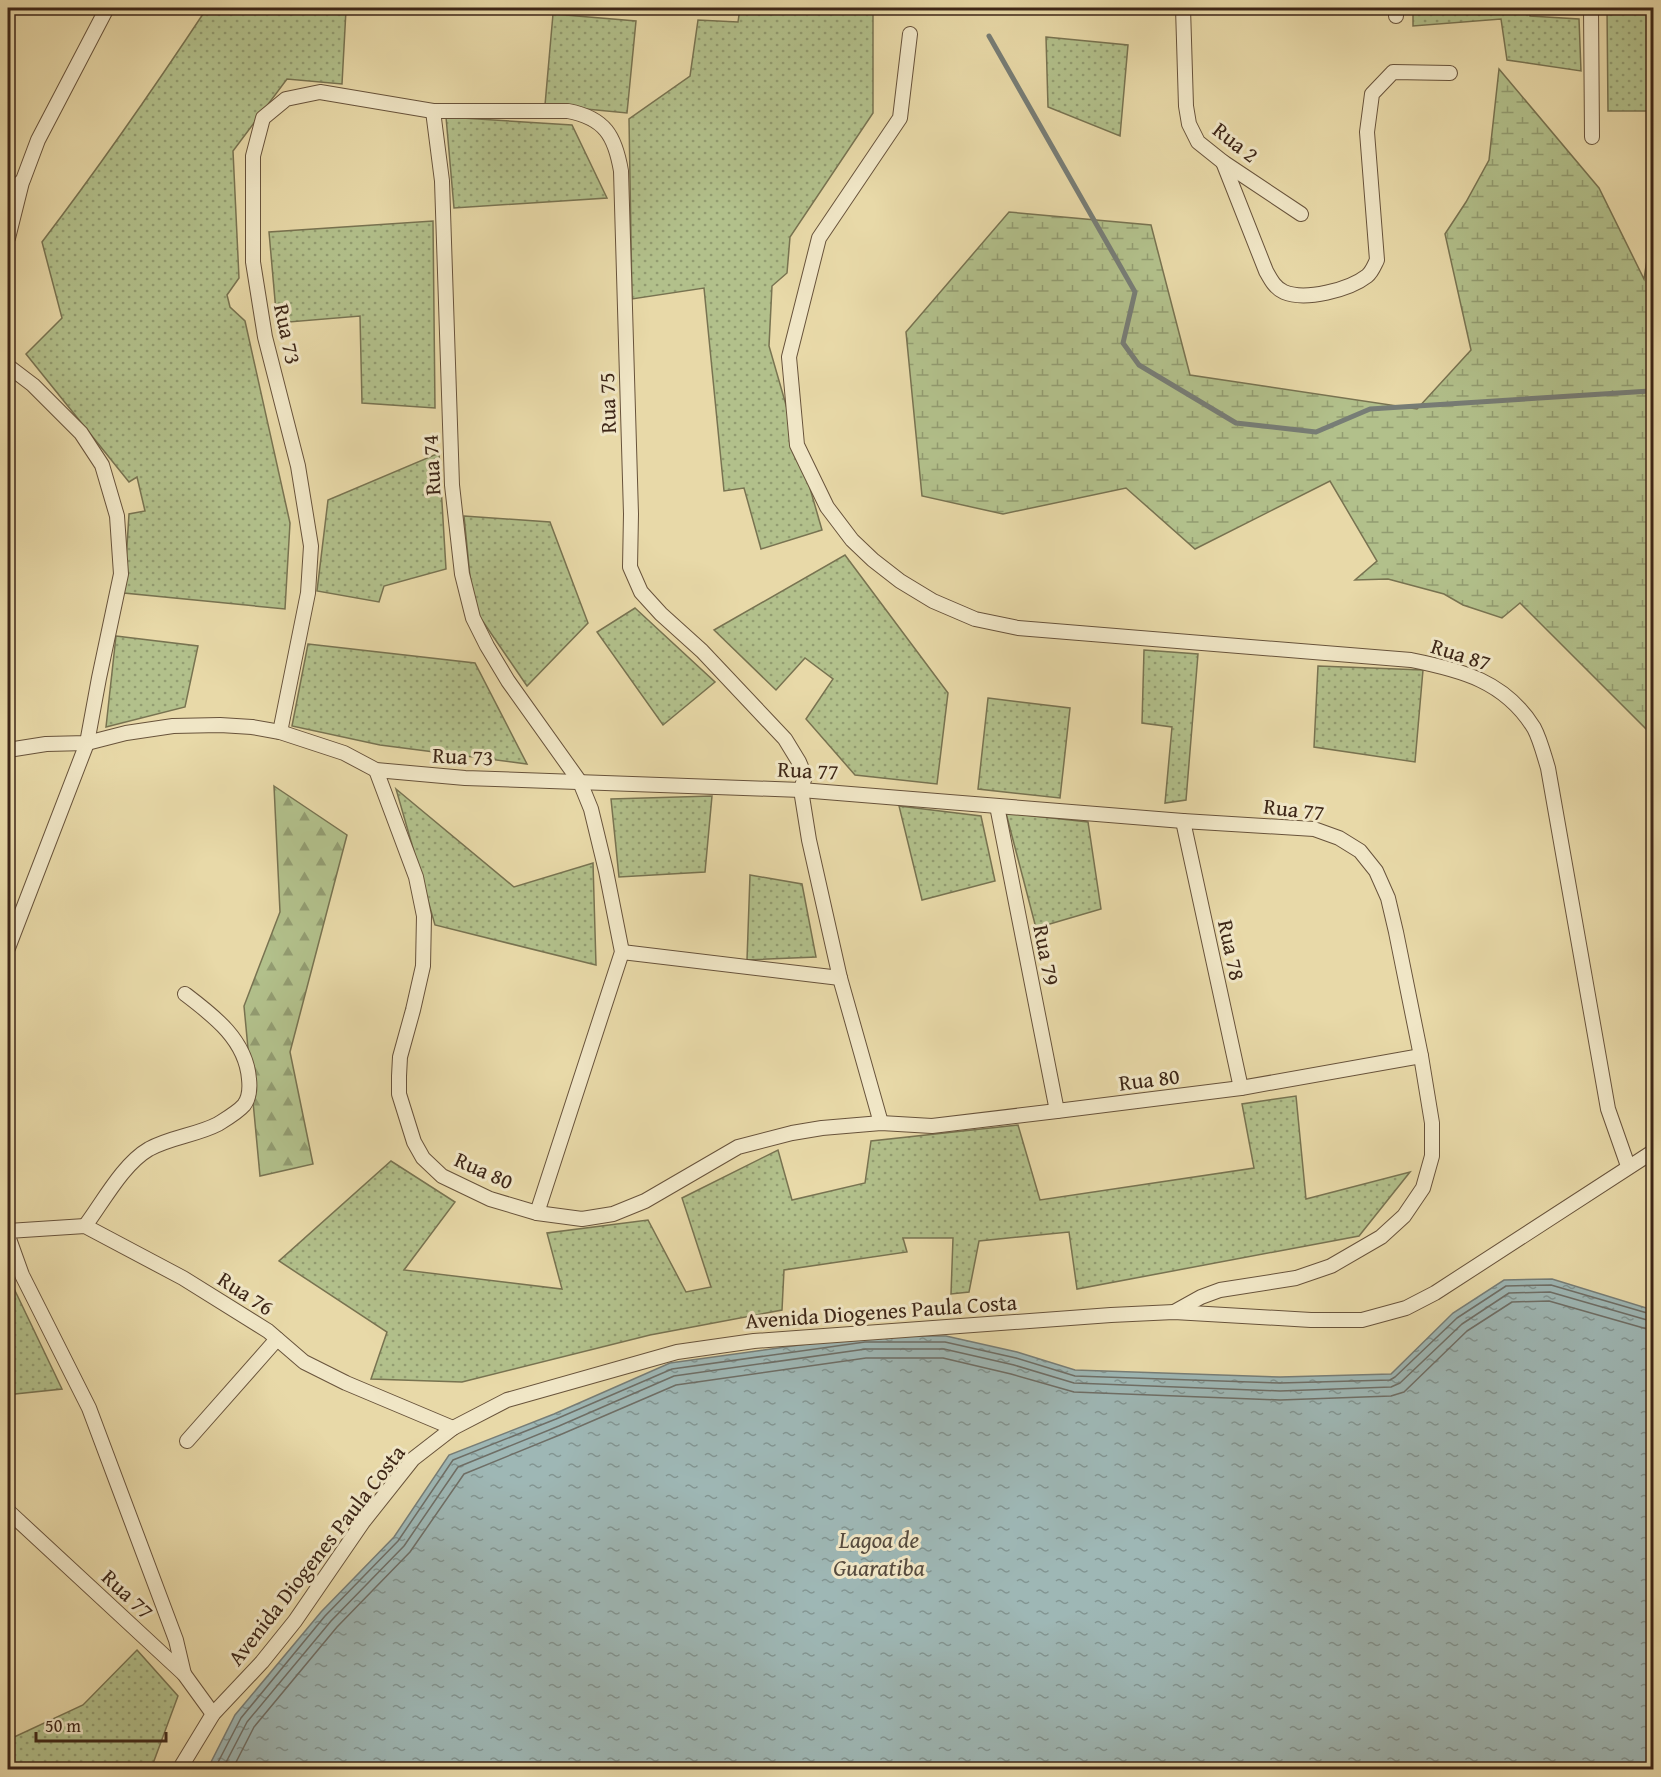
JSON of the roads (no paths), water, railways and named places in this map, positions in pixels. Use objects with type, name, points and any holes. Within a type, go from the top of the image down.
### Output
[{"type":"street","points":[[8,238],[23,180],[38,140],[107,8]]},
{"type":"street","name":"Rua 2","points":[[1183,8],[1186,106],[1189,124],[1198,142],[1223,162],[1300,214]]},
{"type":"street","points":[[1591,8],[1592,136]]},
{"type":"street","name":"Rua 87","points":[[909,34],[900,118],[819,238],[789,357],[797,445],[827,507],[852,540],[900,581],[933,601],[975,619],[1018,628],[1411,660],[1446,667],[1486,681],[1514,701],[1534,729],[1548,768],[1608,1109],[1628,1166]]},
{"type":"street","points":[[1223,162],[1266,271],[1274,284],[1282,291],[1297,296],[1323,292],[1357,282],[1373,270],[1377,260],[1367,132],[1372,94],[1393,72],[1450,73]]},
{"type":"street","name":"Rua 73","points":[[280,732],[308,593],[311,546],[298,466],[265,337],[253,262],[253,156],[263,118],[286,99],[320,92],[433,111]]},
{"type":"street","name":"Rua 74","points":[[433,111],[442,181],[452,485],[462,574],[473,618],[488,646],[508,681],[580,782],[591,809],[622,952]]},
{"type":"street","name":"Rua 75","points":[[433,111],[568,111],[586,114],[602,126],[617,148],[621,171],[631,514],[630,567],[641,592],[661,614],[702,651],[785,739],[805,776],[801,790]]},
{"type":"street","points":[[8,195],[23,180]]},
{"type":"street","points":[[8,366],[33,385],[81,433],[102,465],[117,516],[121,574],[87,743],[8,948]]},
{"type":"street","name":"Rua 73","points":[[8,750],[46,744],[87,743],[126,733],[173,726],[220,725],[280,732],[344,753],[376,770],[465,778],[580,782]]},
{"type":"street","name":"Rua 80","points":[[376,770],[416,877],[424,916],[423,966],[414,1010],[400,1056],[399,1076],[399,1094],[414,1142],[423,1158],[442,1176],[490,1199],[537,1213],[582,1219],[613,1214],[645,1201],[738,1147],[768,1138],[822,1128],[880,1123],[932,1126],[1057,1111],[1241,1088],[1421,1056]]},
{"type":"street","name":"Rua 77","points":[[580,782],[801,790],[1183,821],[1314,829],[1339,838],[1360,851],[1376,871],[1388,898],[1421,1056],[1432,1123],[1432,1156],[1423,1188],[1404,1216],[1381,1237],[1331,1266],[1296,1278],[1220,1290],[1201,1297],[1174,1312]]},
{"type":"street","points":[[801,790],[809,840],[840,978],[880,1123]]},
{"type":"street","name":"Rua 79","points":[[997,806],[1057,1111]]},
{"type":"street","name":"Rua 78","points":[[1183,821],[1241,1088]]},
{"type":"street","points":[[537,1213],[622,952],[840,978]]},
{"type":"street","points":[[184,1674],[176,1640],[90,1408],[22,1275],[8,1234],[85,1226],[135,1159],[150,1149],[216,1125],[245,1105],[250,1091],[248,1068],[238,1043],[216,1018],[185,994]]},
{"type":"street","name":"Avenida Diogenes Paula Costa","points":[[179,1770],[213,1714],[262,1662],[295,1621],[363,1522],[413,1459],[453,1428],[507,1400],[677,1352],[715,1346],[948,1326],[1174,1312],[1311,1320],[1362,1320],[1406,1308],[1435,1293],[1653,1151]]},
{"type":"street","name":"Rua 76","points":[[85,1226],[183,1278],[268,1331],[304,1362],[346,1383],[453,1428]]},
{"type":"street","points":[[187,1441],[277,1339]]},
{"type":"street","name":"Rua 77","points":[[8,1511],[184,1674],[213,1714]]},
{"type":"water","name":"Lagoa de Guaratiba","points":[[1552,1279],[1653,1310],[1653,1769],[207,1770],[235,1715],[321,1612],[394,1537],[449,1455],[554,1414],[670,1363],[865,1336],[946,1336],[1017,1352],[1075,1370],[1280,1377],[1391,1374],[1453,1313],[1504,1280]]},
{"type":"waterway","points":[[989,36],[1135,292],[1123,343],[1139,365],[1236,423],[1316,432],[1370,409],[1650,391],[1654,393]]}]
